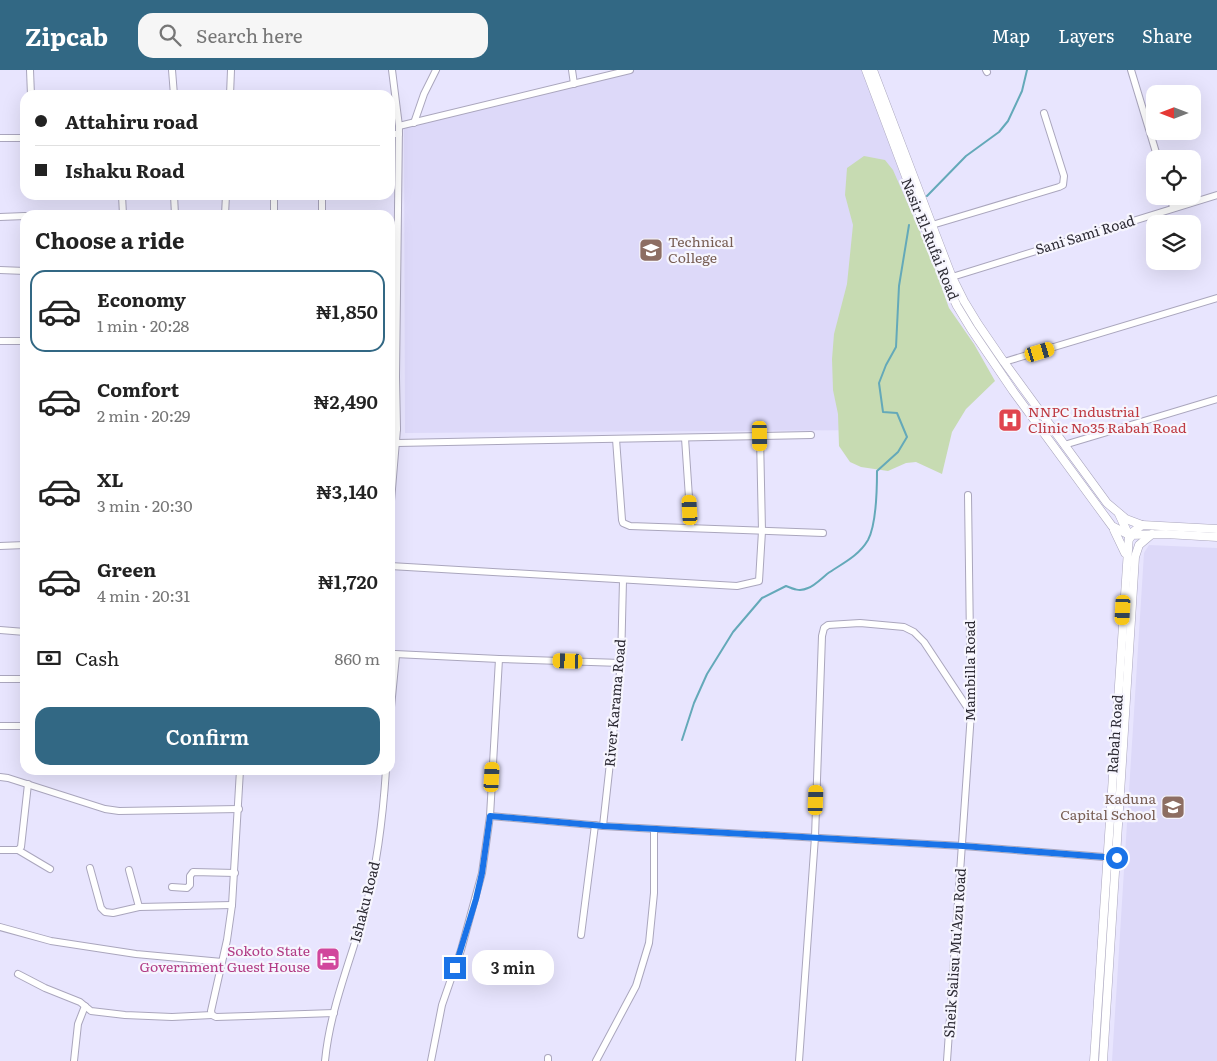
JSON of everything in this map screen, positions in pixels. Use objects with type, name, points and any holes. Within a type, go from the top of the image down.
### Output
[{"type":"main road","name":"Nasir El-Rufai Road","points":[[866,70],[952,277],[978,324],[1004,362],[1107,503],[1118,512],[1133,544],[1131,557]]},
{"type":"main road","name":"Nasir El-Rufai Road","points":[[874,70],[944,278],[957,306],[1014,391],[1112,526],[1129,535]]},
{"type":"main road","points":[[1118,512],[1126,519],[1142,525],[1217,529]]},
{"type":"main road","points":[[1129,535],[1142,525]]},
{"type":"main road","points":[[1112,526],[1131,557],[1139,545],[1152,534]]},
{"type":"main road","points":[[1129,535],[1152,534],[1217,537]]},
{"type":"main road","name":"Rabah Road","points":[[1094,1061],[1107,858],[1131,557]]},
{"type":"main road","name":"Rabah Road","points":[[1103,1061],[1117,858],[1126,629]]},
{"type":"street","points":[[30,70],[30,90]]},
{"type":"street","points":[[172,70],[174,90]]},
{"type":"street","points":[[230,70],[230,90]]},
{"type":"street","points":[[392,70],[394,90]]},
{"type":"street","points":[[414,123],[424,94],[436,70]]},
{"type":"street","points":[[572,70],[574,84]]},
{"type":"street","points":[[399,126],[630,70]]},
{"type":"street","points":[[1131,70],[1155,150]]},
{"type":"street","points":[[395,94],[399,126],[395,220]]},
{"type":"street","points":[[932,225],[1063,185],[1064,176],[1044,113]]},
{"type":"street","points":[[0,138],[20,138]]},
{"type":"street","name":"Sani Sami Road","points":[[952,277],[1217,195]]},
{"type":"street","points":[[0,216],[20,216]]},
{"type":"street","points":[[395,256],[398,280],[395,338]]},
{"type":"street","points":[[0,270],[20,271]]},
{"type":"street","points":[[1004,362],[1217,298]]},
{"type":"street","points":[[0,341],[20,341]]},
{"type":"street","points":[[395,398],[398,429],[395,463]]},
{"type":"street","points":[[1064,445],[1217,399]]},
{"type":"street","points":[[397,443],[812,435]]},
{"type":"street","points":[[395,566],[737,586],[759,581],[762,531],[760,436]]},
{"type":"street","points":[[685,438],[691,528]]},
{"type":"street","points":[[616,439],[623,523],[630,526],[823,533]]},
{"type":"street","name":"Mambilla Road","points":[[963,846],[971,713],[968,495]]},
{"type":"street","points":[[0,546],[20,545]]},
{"type":"street","name":"River Karama Road","points":[[603,826],[621,663],[623,580]]},
{"type":"street","points":[[799,1061],[815,837],[822,636],[824,628],[828,625],[860,624],[904,627],[914,632],[924,642],[971,713]]},
{"type":"street","points":[[0,630],[20,632]]},
{"type":"street","points":[[395,653],[621,663]]},
{"type":"street","points":[[431,1061],[442,1005],[476,899],[482,873],[490,816],[499,659]]},
{"type":"street","points":[[0,679],[20,678]]},
{"type":"street","points":[[0,726],[20,726]]},
{"type":"street","points":[[212,1015],[211,1011],[228,940],[232,906],[240,775]]},
{"type":"street","name":"Ishaku Road","points":[[325,1061],[326,1046],[334,1013],[366,905],[376,862],[385,775]]},
{"type":"street","points":[[0,777],[105,809],[119,811],[238,809]]},
{"type":"street","points":[[18,850],[21,847],[28,784]]},
{"type":"street","points":[[490,816],[603,826],[963,846],[1117,858]]},
{"type":"street","points":[[581,935],[595,825]]},
{"type":"street","points":[[596,1061],[636,986],[649,943],[654,893],[654,829]]},
{"type":"street","name":"Sheik Salisu Mu'Azu Road","points":[[947,1061],[963,846]]},
{"type":"street","points":[[0,850],[18,850],[50,869]]},
{"type":"street","points":[[90,868],[101,908],[105,912],[113,913],[139,907],[232,906]]},
{"type":"street","points":[[129,870],[139,907]]},
{"type":"street","points":[[172,887],[187,888],[190,885],[190,876],[193,872],[235,873]]},
{"type":"street","points":[[0,927],[51,941],[117,952],[222,962]]},
{"type":"street","points":[[18,974],[45,988],[80,1002],[91,1011],[172,1017],[334,1013]]},
{"type":"street","points":[[74,1061],[78,1024],[85,1006]]},
{"type":"shaded area","name":"Technical College","points":[[632,70],[862,70],[912,206],[904,240],[879,430],[405,433],[404,128]]},
{"type":"shaded area","name":"Kaduna Capital School","points":[[1149,545],[1217,548],[1217,1061],[1112,1061],[1144,553]]},
{"type":"green space","points":[[864,156],[885,160],[893,170],[929,252],[949,308],[974,344],[995,381],[966,409],[952,432],[942,474],[916,462],[906,463],[888,471],[861,467],[850,462],[839,446],[838,414],[833,390],[832,359],[834,334],[847,284],[853,225],[845,195],[847,168]]},
{"type":"waterway","points":[[927,196],[966,156],[999,132],[1008,121],[1022,91],[1027,70]]},
{"type":"waterway","points":[[682,740],[694,703],[707,674],[733,632],[762,598],[786,586],[799,590],[810,587],[854,556],[868,540],[874,516],[877,471],[898,452],[907,437],[897,413],[883,412],[879,383],[896,347],[899,286],[909,225]]},
{"type":"place","name":"Technical College","points":[[651,250]]},
{"type":"place","name":"NNPC Industrial Clinic No35 Rabah Road","points":[[1010,420]]},
{"type":"place","name":"Kaduna Capital School","points":[[1173,807]]},
{"type":"place","name":"Sokoto State Government Guest House","points":[[328,959]]},
{"type":"route","points":[[455,968],[482,873],[490,816],[603,826],[963,846],[1117,858]]}]
